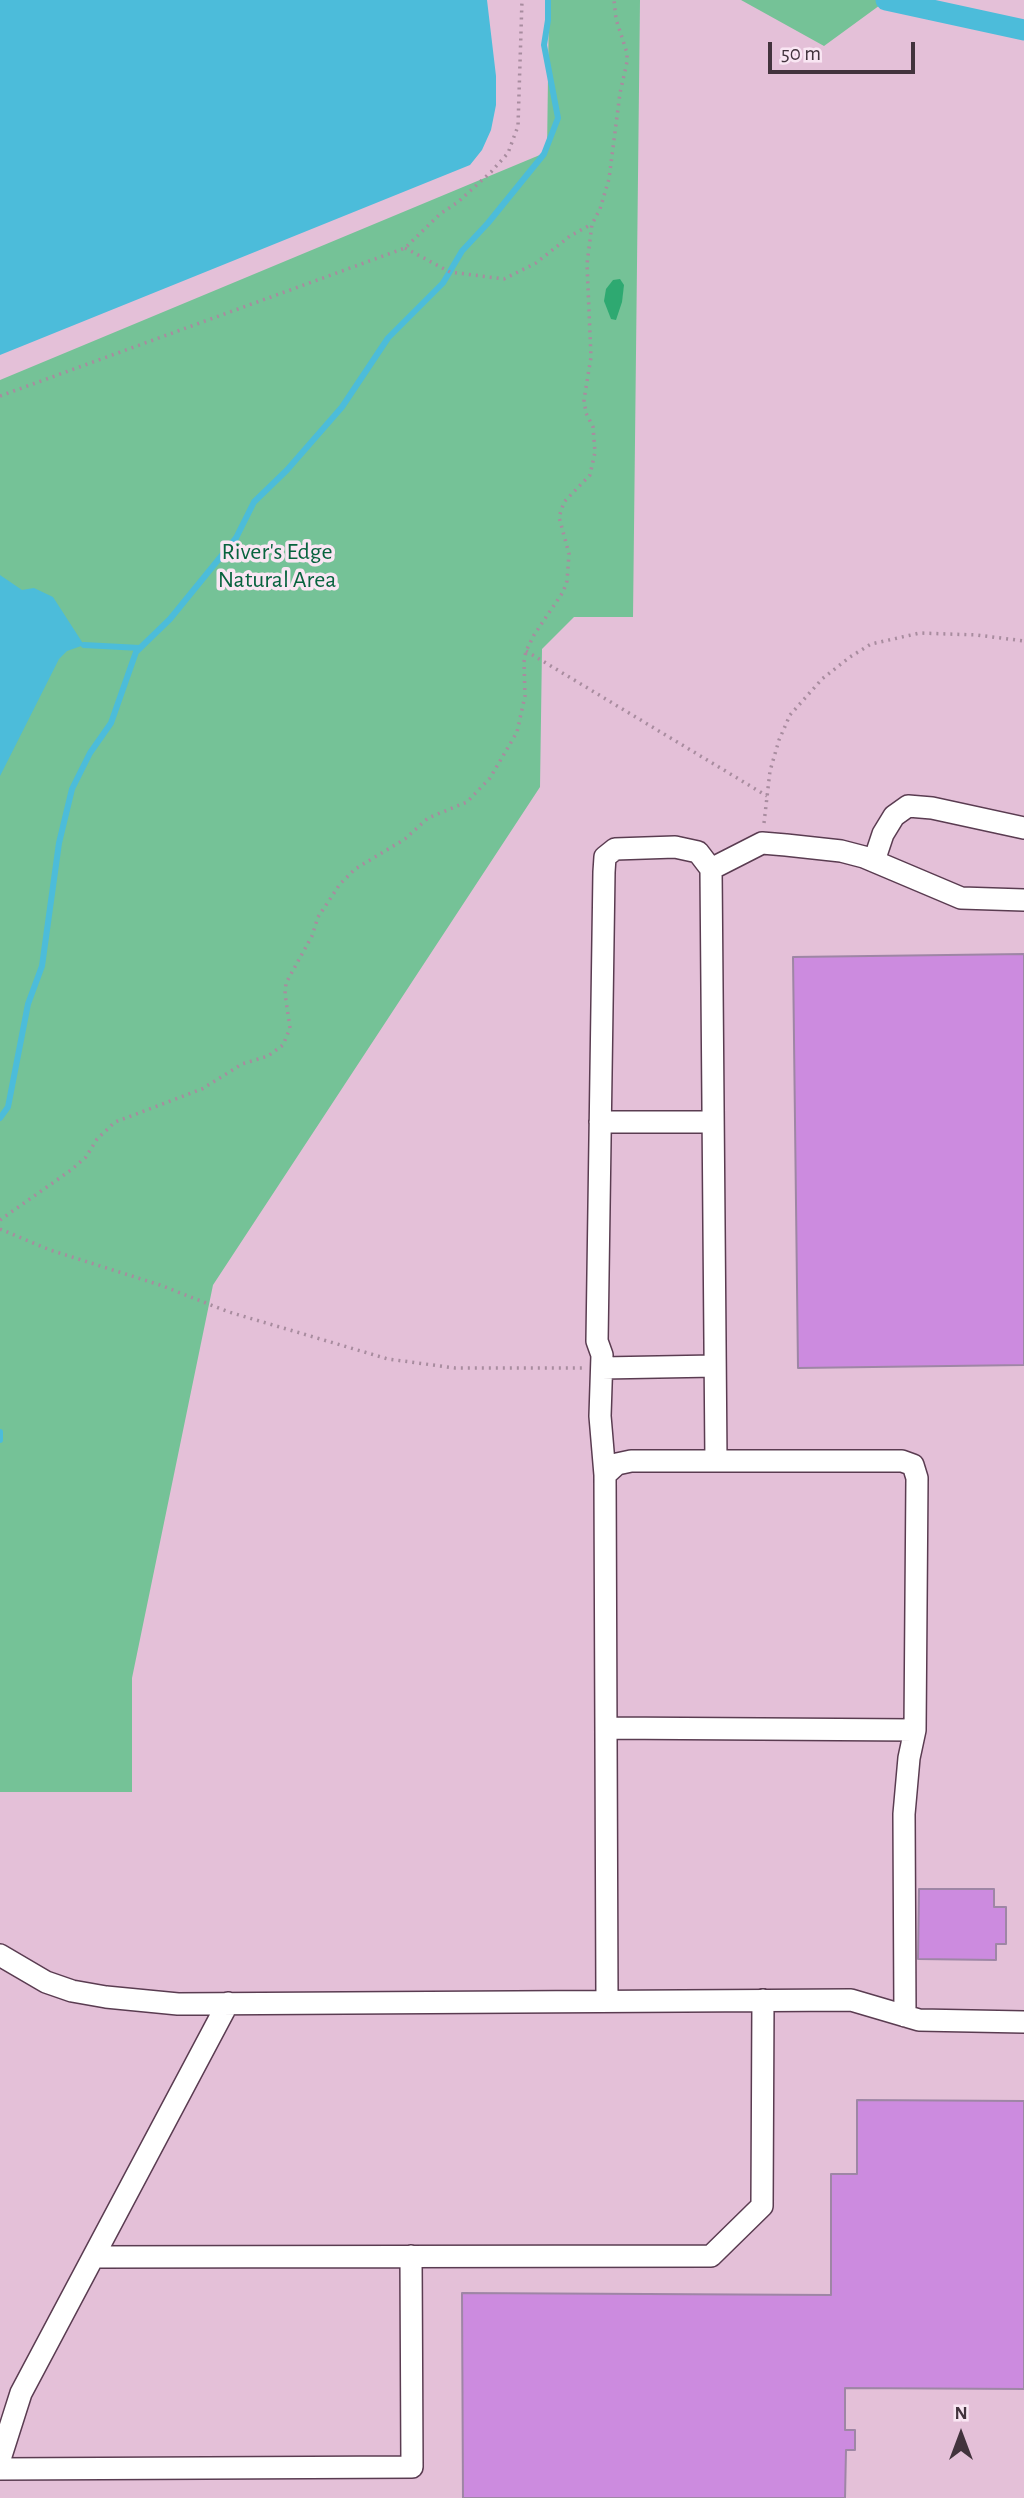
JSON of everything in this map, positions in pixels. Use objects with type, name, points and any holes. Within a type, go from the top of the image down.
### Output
[{"type":"street","points":[[874,861],[883,834],[894,816],[908,806],[932,808],[1024,828]]},
{"type":"street","points":[[711,869],[762,843],[841,851],[874,861],[961,898],[1024,900]]},
{"type":"street","points":[[607,2001],[605,1475],[600,1416],[602,1354],[597,1340],[605,857],[615,849],[675,848],[698,852],[711,869],[716,1461]]},
{"type":"street","points":[[600,1122],[713,1122]]},
{"type":"street","points":[[602,1368],[715,1366]]},
{"type":"street","points":[[605,1475],[617,1464],[631,1461],[902,1461],[913,1465],[917,1478],[915,1730],[909,1758],[904,1814],[905,2016]]},
{"type":"street","points":[[606,1728],[915,1730]]},
{"type":"street","points":[[0,1955],[46,1982],[72,1991],[178,2004],[851,2000],[919,2020],[1024,2022]]},
{"type":"street","points":[[94,2257],[711,2256],[762,2206],[763,2000]]},
{"type":"street","points":[[0,2459],[21,2393],[228,2003]]},
{"type":"street","points":[[0,2469],[412,2468],[411,2256]]},
{"type":"path","points":[[0,396],[405,248],[440,214],[458,202],[491,172],[508,153],[518,126],[522,0]]},
{"type":"path","points":[[0,1220],[71,1170],[86,1157],[97,1139],[115,1122],[202,1089],[242,1064],[268,1056],[283,1045],[290,1028],[286,983],[313,936],[318,917],[328,901],[355,869],[405,839],[428,818],[467,802],[490,778],[517,732],[525,696],[526,651],[563,592],[569,564],[559,517],[564,502],[590,475],[595,452],[593,427],[586,413],[584,400],[591,357],[587,264],[592,224],[600,209],[608,179],[627,62],[614,0]]},
{"type":"path","points":[[405,248],[450,272],[504,279],[536,263],[570,236],[592,224]]},
{"type":"path","points":[[762,843],[773,761],[790,715],[822,679],[871,644],[920,633],[977,635],[1024,641]]},
{"type":"path","points":[[526,651],[767,796]]},
{"type":"path","points":[[0,1229],[50,1250],[160,1285],[229,1312],[388,1359],[454,1368],[602,1368]]},
{"type":"green space","name":"River's Edge Natural Area","points":[[549,0],[640,0],[633,617],[574,617],[542,649],[540,787],[213,1285],[132,1678],[132,1792],[0,1792],[0,380],[547,152]]},
{"type":"green space","points":[[741,0],[887,0],[824,46]]},
{"type":"green space","points":[[620,279],[624,285],[616,320],[611,319],[604,301],[606,289],[613,280]]},
{"type":"water","points":[[0,0],[487,0],[496,76],[496,105],[491,130],[482,150],[470,165],[0,355]]},
{"type":"water","points":[[0,575],[22,590],[34,588],[53,597],[84,645],[67,651],[59,659],[0,776]]},
{"type":"building","points":[[1024,954],[1024,1365],[798,1368],[793,957]]},
{"type":"building","points":[[919,1889],[994,1889],[994,1907],[1006,1907],[1006,1944],[996,1944],[996,1960],[918,1959]]},
{"type":"building","points":[[857,2100],[1024,2101],[1024,2389],[845,2388],[845,2430],[855,2430],[855,2450],[846,2450],[845,2498],[463,2498],[462,2293],[831,2295],[831,2174],[857,2174]]},
{"type":"waterway","points":[[0,1118],[8,1107],[28,1004],[42,966],[59,843],[72,789],[90,753],[111,723],[136,652],[170,619],[236,538],[254,502],[287,470],[342,407],[388,338],[443,283],[462,251],[544,154],[558,118],[544,45],[548,0]]},
{"type":"waterway","points":[[886,0],[1024,30]]},
{"type":"waterway","points":[[84,645],[140,648]]},
{"type":"waterway","points":[[0,1432],[0,1440]]}]
